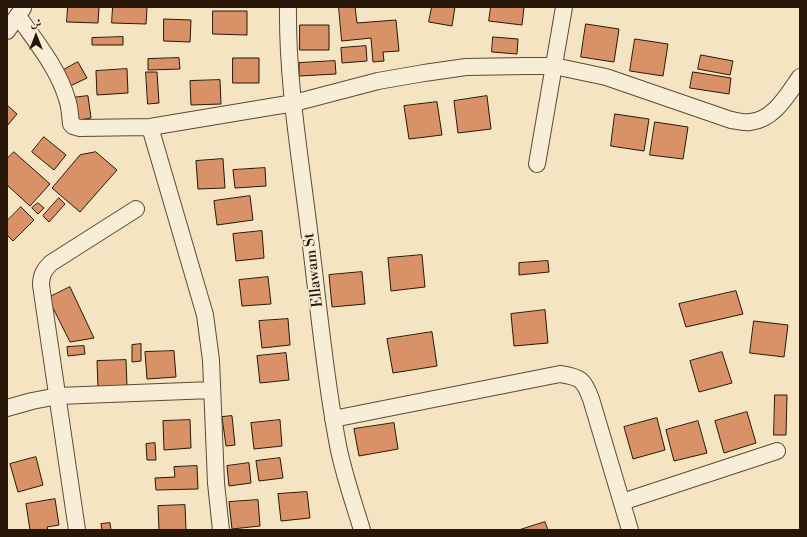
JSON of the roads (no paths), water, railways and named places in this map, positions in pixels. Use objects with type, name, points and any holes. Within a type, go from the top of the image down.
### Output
[{"type":"street","name":"Ellawam St","points":[[288,7],[294,103],[333,419],[337,441],[362,530]]},
{"type":"street","points":[[537,164],[564,7]]},
{"type":"street","points":[[7,31],[21,11],[51,63],[65,91],[71,124],[80,128],[150,127],[294,103],[378,81],[424,73],[466,68],[554,66],[606,77],[731,120],[752,122],[765,117],[779,106],[800,77]]},
{"type":"street","points":[[150,127],[206,314],[212,390],[216,483],[221,530]]},
{"type":"street","points":[[77,530],[58,396],[40,285],[41,278],[44,270],[52,263],[136,209]]},
{"type":"street","points":[[333,419],[560,374],[574,376],[585,384],[591,399],[630,530]]},
{"type":"street","points":[[7,408],[58,396],[212,390]]},
{"type":"street","points":[[622,502],[778,451]]}]
